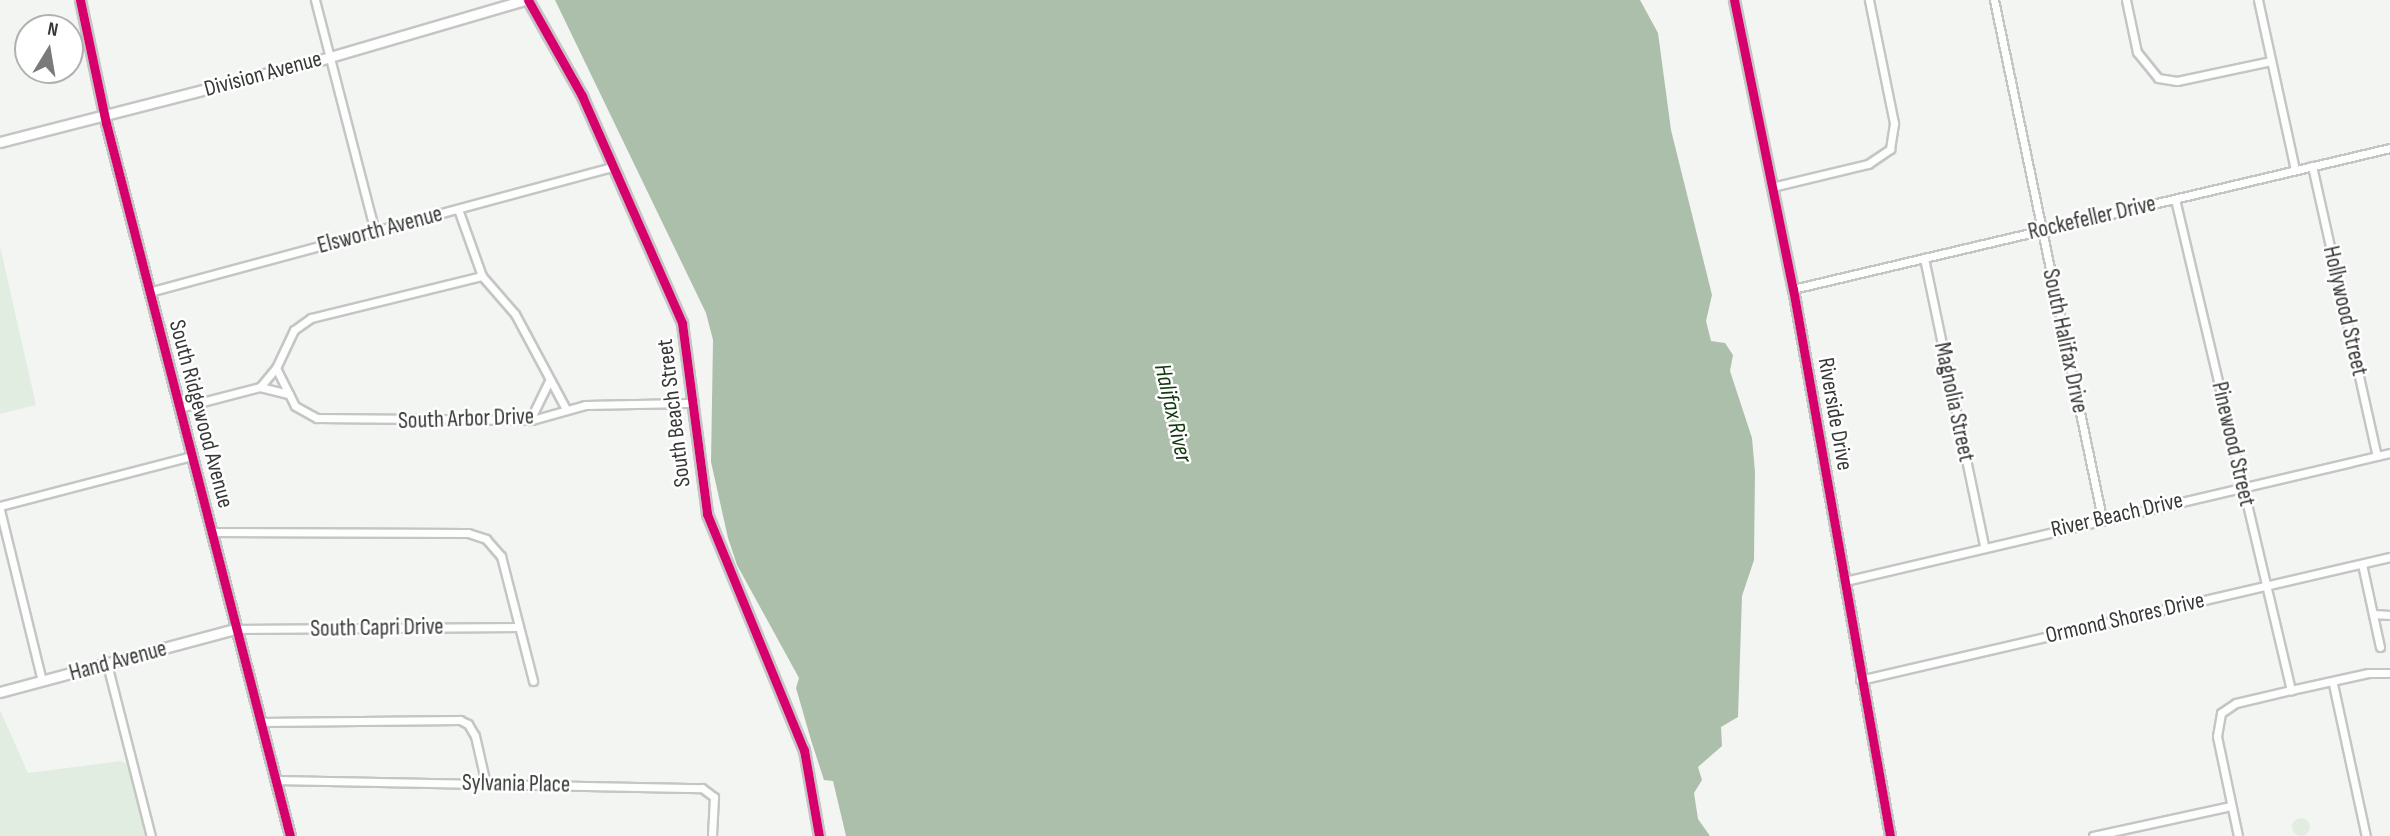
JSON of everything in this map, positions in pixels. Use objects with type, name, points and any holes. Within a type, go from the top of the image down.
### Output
[{"type":"street","name":"South Ridgewood Avenue","points":[[80,0],[104,116],[290,836]]},
{"type":"street","points":[[316,0],[375,232]]},
{"type":"street","name":"Division Avenue","points":[[0,142],[330,57],[526,0]]},
{"type":"street","name":"South Beach Street","points":[[526,0],[582,96],[610,168],[682,323],[707,513],[804,750],[819,836]]},
{"type":"street","name":"Riverside Drive","points":[[1734,0],[1793,289],[1860,680],[1890,836]]},
{"type":"street","points":[[1772,187],[1868,164],[1890,149],[1895,123],[1869,0]]},
{"type":"street","name":"South Halifax Drive","points":[[1994,0],[2102,518]]},
{"type":"street","points":[[2126,0],[2137,52],[2158,78],[2177,81],[2271,61]]},
{"type":"street","points":[[2258,0],[2295,170]]},
{"type":"street","name":"Rockefeller Drive","points":[[1793,289],[2390,148]]},
{"type":"street","name":"Hollywood Street","points":[[2312,166],[2377,456]]},
{"type":"street","name":"Elsworth Avenue","points":[[149,292],[610,168]]},
{"type":"street","name":"Pinewood Street","points":[[2175,199],[2291,690]]},
{"type":"street","points":[[458,209],[482,276],[515,314],[537,348],[549,381],[566,410]]},
{"type":"street","name":"Magnolia Street","points":[[1924,258],[1984,546]]},
{"type":"street","points":[[260,387],[276,368],[294,330],[311,318],[482,276]]},
{"type":"street","name":"South Arbor Drive","points":[[276,368],[295,406],[317,418],[530,420],[566,410],[694,403]]},
{"type":"street","points":[[530,420],[549,381]]},
{"type":"street","name":"South Arbor Drive","points":[[179,408],[260,387],[289,394]]},
{"type":"street","name":"River Beach Drive","points":[[1845,581],[2102,518],[2390,453]]},
{"type":"street","points":[[42,681],[0,508],[192,456]]},
{"type":"street","points":[[212,532],[468,533],[486,539],[501,556],[533,681]]},
{"type":"street","name":"Ormond Shores Drive","points":[[1860,680],[2390,557]]},
{"type":"street","points":[[2362,564],[2380,647]]},
{"type":"street","points":[[2373,614],[2390,615]]},
{"type":"street","name":"South Capri Drive","points":[[235,629],[519,627]]},
{"type":"street","name":"Hand Avenue","points":[[0,692],[235,629]]},
{"type":"street","points":[[107,664],[151,836]]},
{"type":"street","points":[[2238,836],[2217,736],[2221,712],[2227,707],[2291,690],[2333,684],[2368,673],[2390,673]]},
{"type":"street","points":[[2333,684],[2366,836]]},
{"type":"street","points":[[260,722],[460,720],[475,736],[486,784]]},
{"type":"street","name":"Sylvania Place","points":[[276,780],[702,788],[714,797],[712,836]]},
{"type":"street","points":[[2093,836],[2231,806]]},
{"type":"shaded area","points":[[0,246],[36,405],[0,414]]},
{"type":"shaded area","points":[[0,710],[28,773],[121,761],[128,764],[146,836],[0,836]]},
{"type":"shaded area","points":[[2297,818],[2305,818],[2310,827],[2308,834],[2297,836],[2292,831],[2292,823]]},
{"type":"water","name":"Halifax River","points":[[555,0],[1640,0],[1658,33],[1671,130],[1712,295],[1706,321],[1711,341],[1725,343],[1733,355],[1730,371],[1752,438],[1755,472],[1754,560],[1742,596],[1738,717],[1721,727],[1722,746],[1698,767],[1702,780],[1694,793],[1698,819],[1710,836],[846,836],[833,781],[824,780],[811,740],[796,688],[799,678],[737,565],[728,538],[711,462],[713,340],[706,313]]},
{"type":"cycle path","points":[[80,0],[106,123],[290,836]]},
{"type":"cycle path","points":[[528,0],[582,96],[682,323],[707,514],[804,750],[819,836]]},
{"type":"cycle path","points":[[1734,0],[1793,289],[1890,836]]}]
